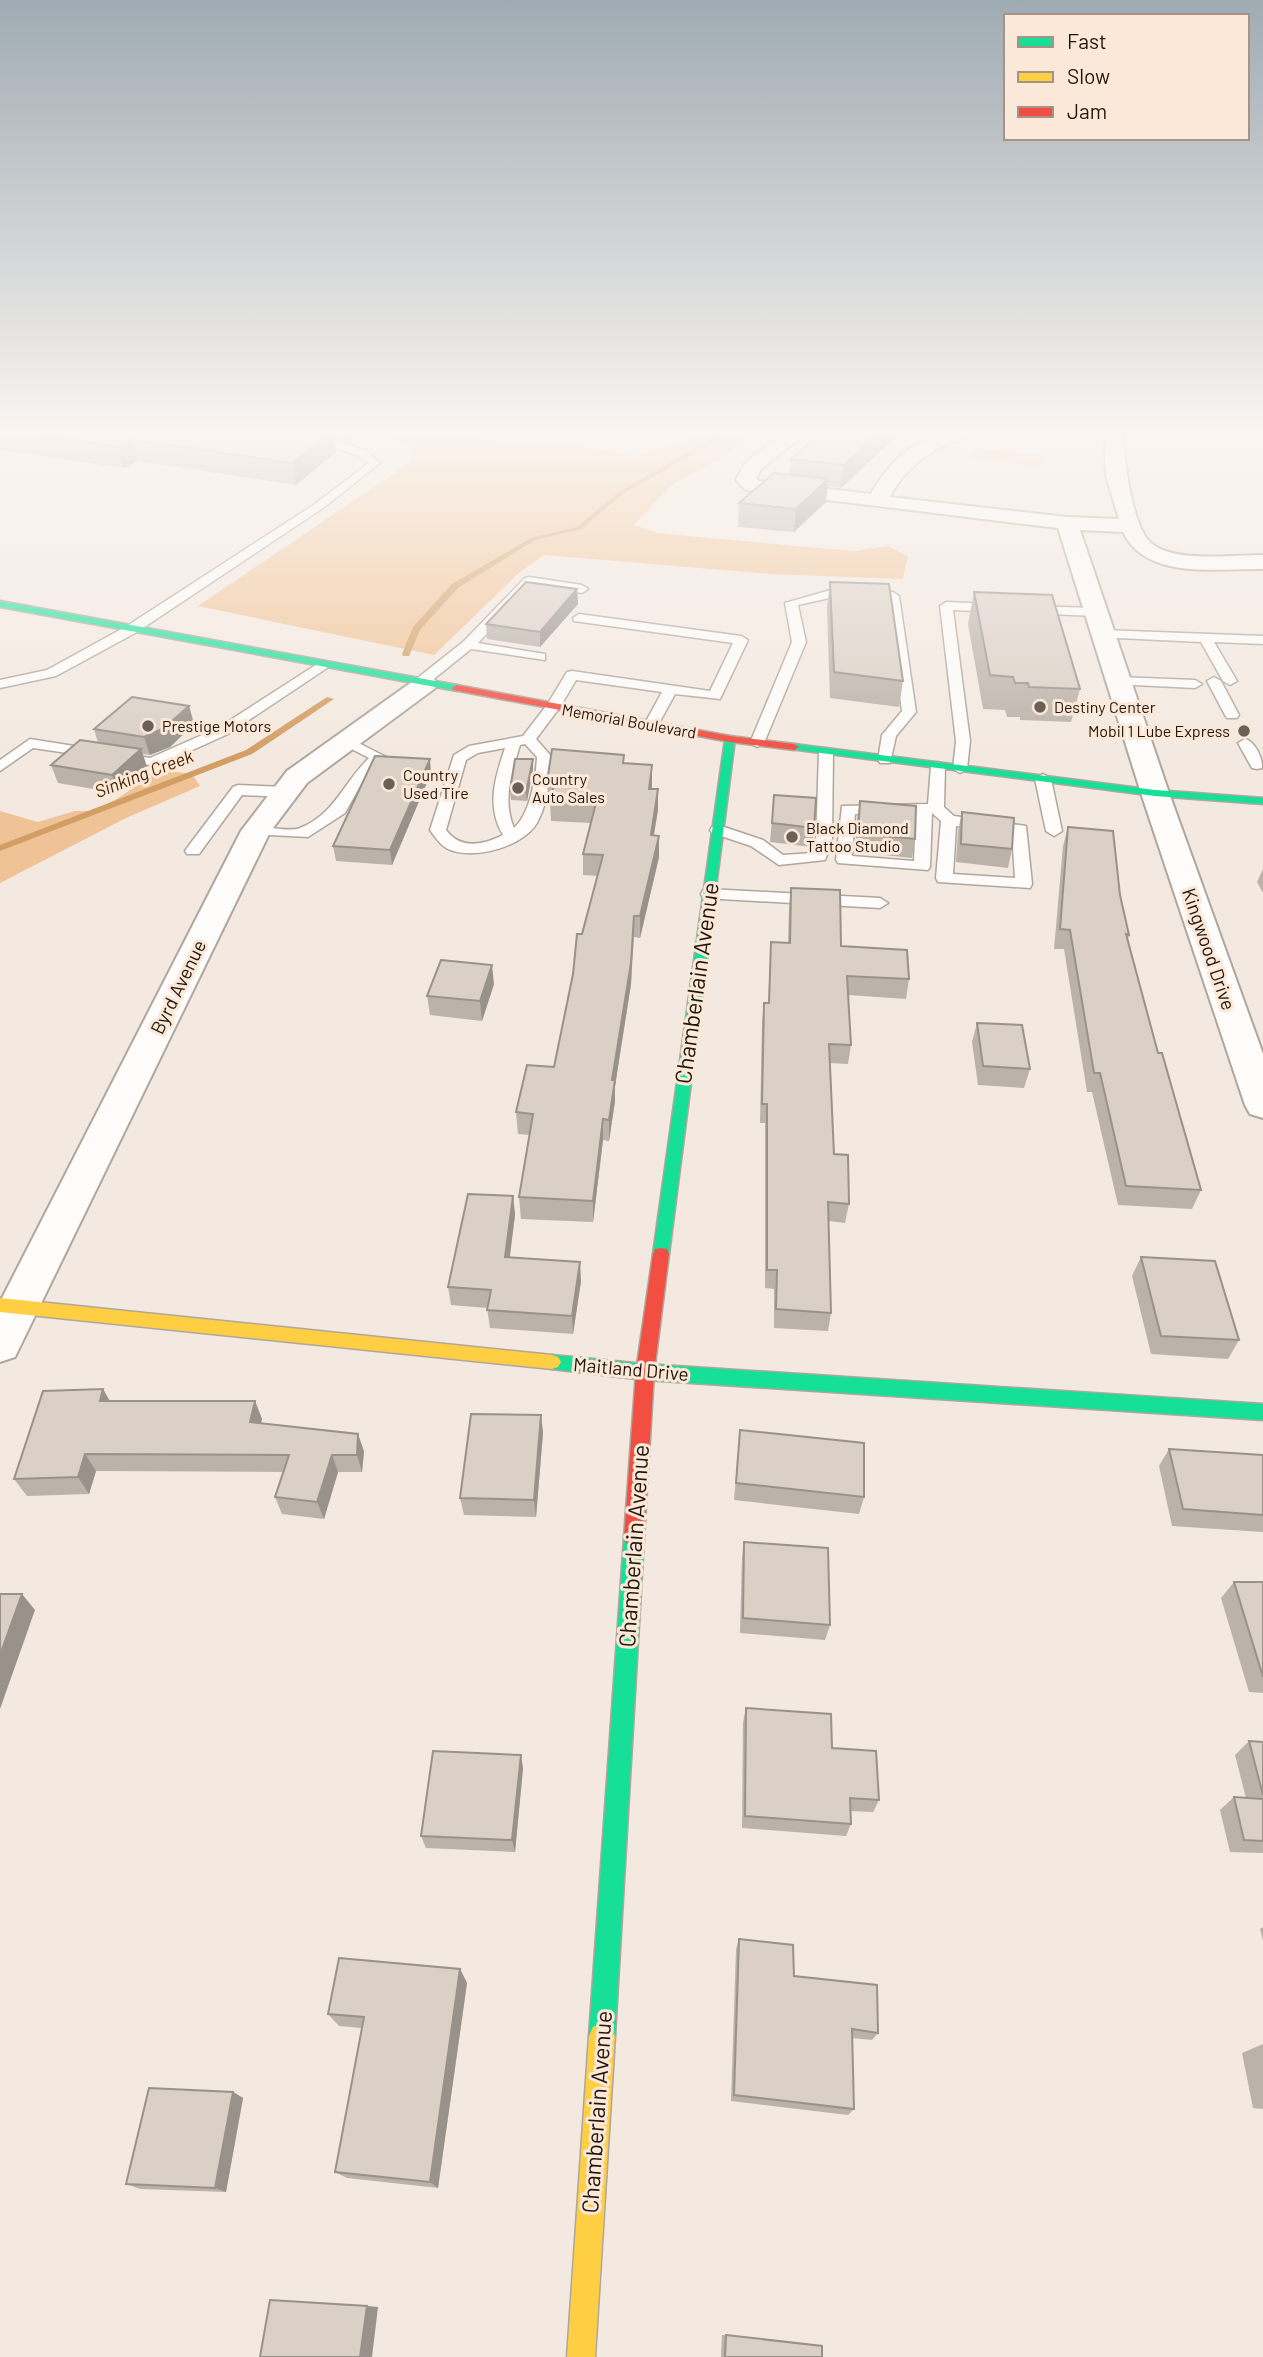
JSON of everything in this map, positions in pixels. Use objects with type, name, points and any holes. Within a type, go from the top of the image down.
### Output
[{"type":"street","name":"Kingwood Drive","points":[[1072,539],[1155,793],[1263,1105]]},
{"type":"street","points":[[1137,539],[1146,550],[1163,557],[1191,561],[1263,562]]},
{"type":"street","name":"Memorial Boulevard","points":[[0,604],[730,739],[1155,793],[1263,801]]},
{"type":"street","name":"Byrd Avenue","points":[[0,1344],[10,1305],[256,831],[297,778],[423,684]]},
{"type":"street","name":"Chamberlain Avenue","points":[[581,2357],[645,1372],[730,739]]},
{"type":"street","name":"Maitland Drive","points":[[10,1305],[645,1372],[1263,1412]]},
{"type":"lane","points":[[0,684],[51,673],[132,629],[268,539]]},
{"type":"lane","points":[[423,684],[468,645],[529,581],[582,589]]},
{"type":"lane","points":[[757,743],[799,642],[791,603],[834,593],[893,596],[909,712],[889,735],[885,760]]},
{"type":"lane","points":[[960,769],[963,741],[946,606],[1095,612]]},
{"type":"lane","points":[[512,837],[503,824],[499,793],[521,740],[553,708],[572,675],[715,695],[741,640],[579,618]]},
{"type":"lane","points":[[1102,634],[1263,640]]},
{"type":"lane","points":[[1206,639],[1230,681]]},
{"type":"lane","points":[[468,645],[540,657]]},
{"type":"lane","points":[[0,767],[30,743],[152,763],[223,731],[322,665]]},
{"type":"lane","points":[[1118,681],[1195,684]]},
{"type":"lane","points":[[1214,681],[1232,715]]},
{"type":"lane","points":[[651,725],[671,689]]},
{"type":"lane","points":[[521,740],[544,755],[544,768],[531,820],[512,837],[486,848],[457,849],[442,839],[438,830],[459,758],[474,749],[521,740]]},
{"type":"lane","points":[[256,831],[302,834],[339,810],[358,777],[379,757],[347,741]]},
{"type":"lane","points":[[1245,743],[1257,765]]},
{"type":"lane","points":[[718,830],[757,843],[779,860],[819,858],[824,843],[826,752]]},
{"type":"lane","points":[[938,766],[930,808],[922,867],[844,860],[848,809],[930,808],[949,821],[1020,829],[1024,884],[944,878],[949,821]]},
{"type":"lane","points":[[1043,779],[1054,831]]},
{"type":"lane","points":[[193,851],[238,790],[286,792]]},
{"type":"lane","points":[[709,894],[880,903]]},
{"type":"shaded area","points":[[297,539],[721,539],[856,551],[887,546],[908,556],[903,579],[770,574],[544,555],[519,573],[434,655],[198,606]]},
{"type":"shaded area","points":[[161,770],[192,774],[200,786],[126,818],[0,883],[0,811],[38,822],[75,811],[98,811]]},
{"type":"building","points":[[526,582],[577,589],[540,632],[486,624]]},
{"type":"building","points":[[830,582],[889,584],[903,681],[834,672]]},
{"type":"building","points":[[974,592],[1052,595],[1080,689],[1029,687],[1028,683],[1015,683],[1013,677],[990,675]]},
{"type":"building","points":[[132,697],[189,706],[164,728],[144,737],[94,729]]},
{"type":"building","points":[[80,740],[141,749],[112,775],[51,765]]},
{"type":"building","points":[[552,749],[624,755],[623,763],[652,765],[649,789],[658,789],[651,835],[659,836],[640,916],[634,916],[631,963],[612,1080],[615,1080],[609,1120],[603,1119],[593,1201],[519,1197],[533,1114],[516,1112],[527,1065],[554,1067],[573,974],[577,934],[582,934],[603,855],[583,854],[596,803],[550,800],[555,782],[547,782]]},
{"type":"building","points":[[375,756],[430,759],[390,850],[333,846]]},
{"type":"building","points":[[515,759],[533,759],[526,792],[510,791]]},
{"type":"building","points":[[774,795],[816,798],[814,828],[772,823]]},
{"type":"building","points":[[860,801],[916,806],[915,839],[858,833]]},
{"type":"building","points":[[962,812],[1014,818],[1012,849],[961,844]]},
{"type":"building","points":[[1068,827],[1113,831],[1120,895],[1129,935],[1126,934],[1158,1053],[1162,1053],[1201,1190],[1126,1186],[1100,1073],[1094,1073],[1070,930],[1060,929]]},
{"type":"building","points":[[791,888],[840,890],[841,946],[907,950],[909,979],[847,976],[851,1045],[829,1044],[834,1154],[848,1155],[849,1204],[828,1202],[831,1313],[776,1309],[777,1270],[767,1270],[767,1104],[762,1104],[764,1003],[769,1003],[771,942],[790,943]]},
{"type":"building","points":[[441,960],[492,965],[480,1001],[427,996]]},
{"type":"building","points":[[977,1023],[1022,1025],[1030,1069],[983,1066]]},
{"type":"building","points":[[468,1194],[513,1196],[505,1257],[580,1262],[572,1316],[487,1310],[491,1290],[448,1287]]},
{"type":"building","points":[[1141,1257],[1215,1261],[1239,1340],[1161,1336]]},
{"type":"building","points":[[103,1389],[100,1401],[255,1401],[250,1422],[358,1434],[357,1455],[332,1455],[317,1502],[275,1497],[289,1455],[85,1454],[78,1477],[14,1479],[43,1391]]},
{"type":"building","points":[[471,1414],[541,1415],[534,1500],[460,1498]]},
{"type":"building","points":[[740,1430],[864,1443],[864,1497],[736,1483]]},
{"type":"building","points":[[1169,1449],[1263,1455],[1263,1515],[1183,1509]]},
{"type":"building","points":[[744,1542],[828,1548],[830,1625],[743,1618]]},
{"type":"building","points":[[1234,1582],[1263,1582],[1263,1677]]},
{"type":"building","points":[[0,1594],[22,1594],[0,1655]]},
{"type":"building","points":[[746,1708],[831,1714],[832,1748],[876,1751],[879,1800],[850,1798],[851,1824],[745,1816]]},
{"type":"building","points":[[1249,1741],[1263,1742],[1263,1795]]},
{"type":"building","points":[[433,1751],[521,1755],[512,1840],[421,1836]]},
{"type":"building","points":[[1234,1797],[1263,1799],[1263,1841],[1244,1840]]},
{"type":"building","points":[[739,1939],[793,1945],[794,1976],[877,1985],[878,2033],[852,2029],[854,2109],[734,2095]]},
{"type":"building","points":[[339,1958],[460,1969],[430,2182],[335,2172],[364,2017],[328,2014]]},
{"type":"building","points":[[149,2088],[233,2092],[215,2188],[126,2184]]},
{"type":"building","points":[[270,2300],[367,2306],[360,2357],[260,2357]]},
{"type":"building","points":[[726,2335],[822,2346],[822,2357],[725,2357]]},
{"type":"waterway","points":[[406,654],[416,629],[455,586],[533,539]]},
{"type":"waterway","name":"Sinking Creek","points":[[0,848],[249,752],[330,699]]},
{"type":"traffic: fast","points":[[0,604],[457,688]]},
{"type":"traffic: fast","points":[[661,1254],[730,739]]},
{"type":"traffic: fast","points":[[794,747],[1155,793],[1263,801]]},
{"type":"traffic: fast","points":[[552,1362],[645,1372],[1263,1412]]},
{"type":"traffic: fast","points":[[602,2036],[634,1538]]},
{"type":"traffic: slow","points":[[0,1305],[552,1362]]},
{"type":"traffic: slow","points":[[581,2357],[602,2036]]},
{"type":"traffic: jam","points":[[457,688],[730,739],[794,747]]},
{"type":"traffic: jam","points":[[634,1538],[645,1372],[661,1254]]},
{"type":"place","name":"Destiny Center","points":[[1040,707]]},
{"type":"place","name":"Prestige Motors","points":[[148,726]]},
{"type":"place","name":"Mobil 1 Lube Express","points":[[1244,731]]},
{"type":"place","name":"Country Used Tire","points":[[389,784]]},
{"type":"place","name":"Country Auto Sales","points":[[518,788]]},
{"type":"place","name":"Black Diamond Tattoo Studio","points":[[792,837]]}]
